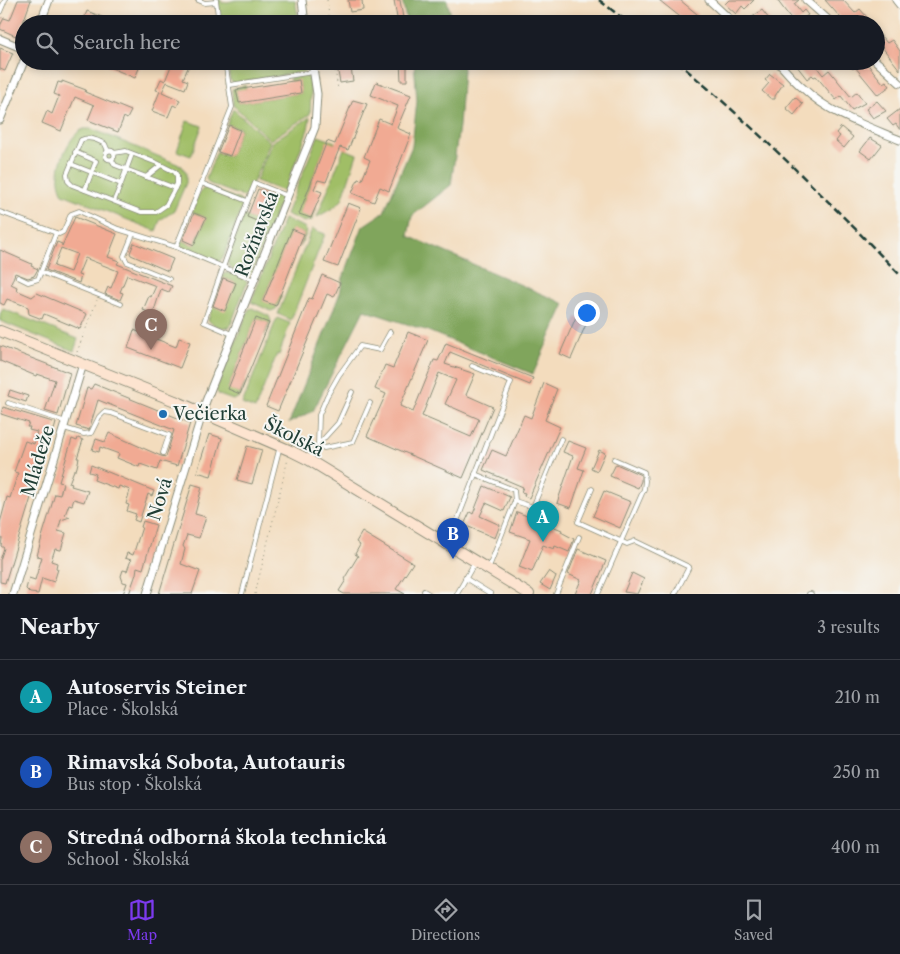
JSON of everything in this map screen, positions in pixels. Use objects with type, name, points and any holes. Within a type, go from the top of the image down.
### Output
[{"type":"main road","name":"Školská","points":[[0,331],[202,413],[309,460],[529,594]]},
{"type":"street","points":[[43,15],[49,0]]},
{"type":"street","points":[[302,0],[304,15]]},
{"type":"street","points":[[708,0],[725,15]]},
{"type":"street","points":[[806,0],[824,15]]},
{"type":"street","points":[[896,0],[900,5]]},
{"type":"street","points":[[0,39],[15,45]]},
{"type":"street","points":[[885,69],[900,83]]},
{"type":"street","points":[[1,115],[20,70]]},
{"type":"street","points":[[785,70],[804,90],[824,104],[859,123],[900,140]]},
{"type":"street","name":"Rožňavská","points":[[202,413],[315,126],[317,94],[313,72]]},
{"type":"street","name":"Mládeže","points":[[13,594],[84,364]]},
{"type":"street","name":"Nová","points":[[147,594],[202,413]]},
{"type":"lane","points":[[0,12],[5,0]]},
{"type":"lane","points":[[198,0],[205,3],[216,1],[217,14]]},
{"type":"lane","points":[[176,247],[232,107],[228,70]]},
{"type":"lane","points":[[230,85],[313,72]]},
{"type":"lane","points":[[106,157],[108,151],[105,144],[89,138],[81,140],[70,164],[67,174],[68,181],[72,185],[141,212],[156,212],[166,205],[178,180],[175,172],[132,154],[122,151],[114,153],[108,151]]},
{"type":"lane","points":[[75,152],[96,161],[106,157]]},
{"type":"lane","points":[[112,160],[114,153]]},
{"type":"lane","points":[[114,201],[132,154]]},
{"type":"lane","points":[[106,157],[108,160],[112,160],[114,164],[175,188]]},
{"type":"lane","points":[[85,190],[96,161]]},
{"type":"lane","points":[[70,164],[121,184]]},
{"type":"lane","points":[[146,177],[160,165]]},
{"type":"lane","points":[[202,183],[247,201]]},
{"type":"lane","points":[[234,334],[204,322],[222,266],[247,201],[255,183],[288,196]]},
{"type":"lane","points":[[0,212],[59,234],[63,232],[70,214],[79,211],[118,229],[176,247],[255,281]]},
{"type":"lane","points":[[18,277],[28,282],[38,278],[56,233]]},
{"type":"lane","points":[[133,234],[124,256],[127,262],[170,280]]},
{"type":"lane","points":[[41,272],[122,304]]},
{"type":"lane","points":[[318,445],[319,414],[339,375],[360,346],[380,350],[390,332]]},
{"type":"lane","points":[[448,545],[511,382],[472,366]]},
{"type":"lane","points":[[309,460],[318,445],[338,423],[352,392]]},
{"type":"lane","points":[[8,403],[84,434],[91,433],[99,417],[104,412],[111,413],[169,435],[163,453]]},
{"type":"lane","points":[[318,445],[324,448],[353,442],[370,404]]},
{"type":"lane","points":[[533,507],[560,439]]},
{"type":"lane","points":[[242,594],[280,446]]},
{"type":"lane","points":[[598,594],[622,542],[646,481],[644,472],[614,459]]},
{"type":"lane","points":[[475,474],[514,490],[515,501],[489,570]]},
{"type":"lane","points":[[592,489],[578,522],[627,544],[635,541],[689,568],[675,594]]},
{"type":"lane","points":[[515,501],[551,514]]},
{"type":"lane","points":[[556,594],[579,537]]},
{"type":"lane","points":[[457,594],[475,562]]},
{"type":"lane","points":[[465,578],[491,594]]},
{"type":"lane","points":[[424,591],[429,594]]},
{"type":"path","points":[[327,0],[329,15]]},
{"type":"path","points":[[335,70],[338,90]]},
{"type":"path","points":[[77,353],[99,295]]},
{"type":"path","points":[[255,594],[291,452]]},
{"type":"green space","points":[[218,0],[221,0],[222,3],[237,0],[295,0],[298,15],[220,15]]},
{"type":"green space","points":[[402,0],[447,0],[451,15],[405,15]]},
{"type":"green space","points":[[228,70],[306,70],[234,83],[230,80]]},
{"type":"green space","points":[[415,70],[463,70],[459,126],[451,185],[412,216],[408,236],[565,304],[533,374],[428,331],[364,310],[313,411],[289,423],[340,293],[343,278],[363,226],[384,212],[412,146],[417,101]]},
{"type":"green space","points":[[308,76],[311,92],[310,114],[270,140],[233,105],[232,89],[245,85],[246,89],[236,90],[239,103],[301,93],[299,80],[290,81],[289,78]]},
{"type":"green space","points":[[233,109],[270,142],[249,192],[244,197],[210,184],[206,179],[217,151],[219,154],[230,156],[240,130],[240,128],[227,124]]},
{"type":"green space","points":[[310,117],[308,129],[285,190],[256,181],[272,142]]},
{"type":"green space","points":[[187,121],[202,126],[191,156],[177,151]]},
{"type":"green space","points":[[84,129],[92,129],[182,166],[186,173],[186,183],[174,211],[160,220],[156,231],[63,194],[59,179],[61,162],[70,141]]},
{"type":"green space","points":[[318,136],[335,142],[334,144],[327,142],[299,213],[311,218],[317,207],[312,220],[304,222],[286,214]]},
{"type":"green space","points":[[344,149],[357,154],[342,200],[333,208],[317,217]]},
{"type":"green space","points":[[208,187],[240,200],[243,205],[224,256],[219,262],[184,249],[180,244],[181,240],[195,245],[206,218],[192,212],[200,193]]},
{"type":"green space","points":[[257,188],[282,197],[251,274],[244,274],[236,272],[230,267],[227,260],[244,215],[260,222],[270,195]]},
{"type":"green space","points":[[284,219],[304,227],[307,232],[300,247],[304,234],[292,230],[263,301],[282,295],[276,309],[271,311],[251,302]]},
{"type":"green space","points":[[312,229],[325,234],[291,320],[278,314]]},
{"type":"green space","points":[[225,273],[237,275],[247,282],[230,327],[224,328],[208,320],[213,306],[216,308],[234,282],[221,277]]},
{"type":"green space","points":[[252,308],[269,316],[271,321],[265,335],[269,323],[256,318],[228,388],[240,394],[246,382],[240,397],[233,400],[219,395],[216,390],[249,309]]},
{"type":"green space","points":[[3,309],[78,339],[74,351],[0,321],[0,314]]},
{"type":"green space","points":[[277,318],[290,323],[279,355],[277,354],[255,409],[242,404]]},
{"type":"building","points":[[18,0],[31,0],[26,15],[15,15],[15,36],[0,29],[4,18],[10,20]]},
{"type":"building","points":[[348,0],[362,0],[363,10],[350,12]]},
{"type":"building","points":[[394,0],[400,0],[402,15],[396,15]]},
{"type":"building","points":[[659,0],[680,0],[698,15],[678,15]]},
{"type":"building","points":[[729,0],[754,0],[745,9],[742,6],[736,14],[725,4]]},
{"type":"building","points":[[777,0],[799,0],[794,4],[801,13],[804,10],[808,15],[788,15]]},
{"type":"building","points":[[825,0],[843,0],[855,13],[860,9],[865,15],[838,15]]},
{"type":"building","points":[[762,10],[766,15],[755,15]]},
{"type":"building","points":[[87,11],[97,15],[85,15]]},
{"type":"building","points":[[892,40],[900,51],[900,70],[885,51],[885,41],[887,43]]},
{"type":"building","points":[[0,48],[13,53],[5,71],[0,69]]},
{"type":"building","points":[[116,70],[138,70],[135,78]]},
{"type":"building","points":[[169,70],[187,70],[183,79],[188,81],[185,89],[167,82],[162,92],[180,100],[177,107],[173,105],[168,117],[152,111],[160,91],[156,90],[161,79],[165,81]]},
{"type":"building","points":[[338,70],[351,70],[353,81],[340,83]]},
{"type":"building","points":[[400,70],[407,70],[407,81],[401,81]]},
{"type":"building","points":[[800,70],[819,70],[823,75],[829,70],[851,97],[857,92],[865,103],[852,110],[841,96],[836,100],[816,76],[812,75],[807,79]]},
{"type":"building","points":[[857,70],[872,70],[883,83],[886,81],[890,86],[878,95]]},
{"type":"building","points":[[770,74],[783,84],[775,99],[771,99],[762,91],[769,83],[765,80]]},
{"type":"building","points":[[299,80],[301,93],[239,103],[236,90]]},
{"type":"building","points":[[62,81],[131,111],[127,119],[124,117],[118,132],[88,120],[94,105],[75,97],[61,131],[42,123],[47,111],[52,114],[59,96],[54,94],[58,82],[62,83]]},
{"type":"building","points":[[376,82],[411,95],[397,128],[411,134],[389,191],[380,187],[374,202],[352,193],[358,179],[362,180],[370,160],[364,157],[379,119],[391,124],[398,106],[371,95]]},
{"type":"building","points":[[795,97],[803,104],[794,115],[786,108]]},
{"type":"building","points":[[353,100],[367,104],[348,150],[340,147],[326,182],[318,180],[314,189],[322,192],[311,218],[299,214],[327,141],[335,144]]},
{"type":"building","points":[[877,101],[886,111],[873,118],[866,109]]},
{"type":"building","points":[[900,109],[900,130],[896,124],[893,126],[887,119]]},
{"type":"building","points":[[229,125],[240,130],[230,156],[218,152]]},
{"type":"building","points":[[841,127],[853,137],[844,148],[836,141],[840,136],[836,133]]},
{"type":"building","points":[[870,138],[882,145],[871,159],[860,151]]},
{"type":"building","points":[[258,189],[271,194],[259,222],[247,217]]},
{"type":"building","points":[[348,203],[361,208],[338,267],[324,262]]},
{"type":"building","points":[[194,213],[206,218],[194,245],[183,240]]},
{"type":"building","points":[[75,217],[117,234],[108,257],[119,261],[117,264],[172,286],[169,292],[161,289],[153,314],[143,310],[156,286],[127,275],[120,292],[123,293],[120,300],[105,294],[108,287],[111,288],[118,271],[85,258],[78,275],[81,276],[79,283],[46,270],[57,242],[62,244],[62,246]],"holes":[[[61,248],[77,254],[70,272],[54,266]]]},
{"type":"building","points":[[292,229],[304,234],[276,306],[263,301]]},
{"type":"building","points":[[134,243],[173,259],[168,271],[131,255]]},
{"type":"building","points":[[0,250],[32,264],[31,266],[38,269],[34,276],[28,278],[15,273],[11,284],[17,287],[16,290],[32,297],[37,293],[87,314],[80,329],[44,314],[42,319],[29,314],[28,307],[7,299],[4,305],[0,303]]},
{"type":"building","points":[[322,275],[340,283],[334,297],[327,294],[278,411],[266,406],[309,298],[312,299]]},
{"type":"building","points":[[223,278],[236,283],[225,311],[213,306]]},
{"type":"building","points":[[576,317],[587,322],[571,359],[560,354]]},
{"type":"building","points":[[256,318],[269,323],[240,394],[228,389]]},
{"type":"building","points":[[134,330],[176,347],[179,338],[190,342],[180,368],[128,348]]},
{"type":"building","points":[[408,332],[428,340],[400,406],[413,412],[434,360],[438,361],[446,343],[533,378],[530,385],[450,352],[445,364],[475,374],[466,395],[493,407],[463,478],[367,436],[386,394],[375,389],[385,365],[393,368]],"holes":[[[439,373],[456,380],[445,404],[479,419],[471,437],[422,416]]]},
{"type":"building","points":[[0,346],[70,373],[58,415],[45,411],[55,380],[37,374],[36,376],[0,361]]},
{"type":"building","points":[[544,383],[557,389],[545,420],[560,427],[529,498],[524,496],[525,493],[521,492],[523,487],[483,470],[492,450],[506,456],[524,415],[531,418]]},
{"type":"building","points":[[94,384],[190,423],[177,466],[160,461],[157,470],[140,464],[139,467],[117,458],[119,454],[100,447],[99,452],[92,450],[96,439],[105,442],[109,433],[166,457],[174,430],[98,400],[89,430],[76,426],[87,388],[91,389]]},
{"type":"building","points":[[10,390],[28,396],[26,402],[8,396]]},
{"type":"building","points":[[3,407],[56,423],[54,430],[52,429],[5,583],[0,582],[0,560],[4,548],[1,546],[0,523],[7,497],[10,498],[18,473],[14,472],[25,441],[34,444],[37,432],[29,430],[30,427],[27,427],[29,423],[1,414]]},
{"type":"building","points":[[209,434],[222,438],[211,476],[197,472]]},
{"type":"building","points":[[78,438],[83,440],[77,458],[79,458],[77,467],[69,483],[72,484],[71,486],[88,491],[84,502],[74,499],[72,505],[69,504],[65,515],[70,517],[61,520],[58,531],[66,533],[61,550],[55,549],[51,561],[57,563],[56,568],[58,569],[54,582],[42,578],[38,594],[30,593],[26,589],[29,578],[35,580],[42,557],[37,556],[55,494],[60,495],[63,483],[59,482],[72,439],[77,441]]},
{"type":"building","points":[[568,441],[586,448],[578,468],[584,470],[571,508],[557,503],[573,456],[563,452]]},
{"type":"building","points":[[247,446],[262,450],[252,484],[237,480]]},
{"type":"building","points":[[599,450],[605,453],[597,471],[591,468]]},
{"type":"building","points":[[616,464],[641,475],[638,488],[610,476]]},
{"type":"building","points":[[91,465],[154,491],[152,496],[148,494],[139,522],[134,520],[136,514],[127,511],[129,505],[126,504],[130,490],[119,486],[118,489],[94,480],[96,474],[89,472]]},
{"type":"building","points":[[192,484],[202,487],[195,514],[206,517],[199,538],[187,535],[183,546],[185,549],[181,564],[200,571],[192,594],[159,594]]},
{"type":"building","points":[[484,486],[510,497],[504,511],[486,503],[480,516],[500,525],[495,538],[464,525],[470,512],[473,514]]},
{"type":"building","points":[[604,491],[631,502],[620,528],[593,516]]},
{"type":"building","points":[[517,512],[562,530],[561,532],[574,539],[569,552],[555,546],[554,549],[543,545],[532,572],[519,567],[530,539],[510,532]]},
{"type":"building","points":[[143,521],[156,525],[143,569],[137,567],[129,594],[123,594],[127,583],[123,582],[121,576],[123,570],[127,571],[131,560],[125,558],[127,553],[133,555]]},
{"type":"building","points":[[362,532],[413,563],[396,589],[405,594],[344,594],[339,591],[358,556],[355,554],[360,545],[356,542]]},
{"type":"building","points":[[578,549],[606,561],[592,594],[575,594],[581,580],[568,574]]},
{"type":"building","points":[[549,571],[556,576],[550,590],[540,584]]},
{"type":"building","points":[[632,573],[644,579],[637,594],[624,592]]},
{"type":"railway","points":[[599,0],[618,15]]},
{"type":"railway","points":[[687,70],[791,165],[900,275]]},
{"type":"place","name":"Stredná odborná škola technická","points":[[151,350]]},
{"type":"place","name":"Večierka","points":[[163,414]]},
{"type":"place","name":"Autoservis Steiner","points":[[543,542]]},
{"type":"place","name":"Rimavská Sobota, Autotauris","points":[[453,559]]}]
